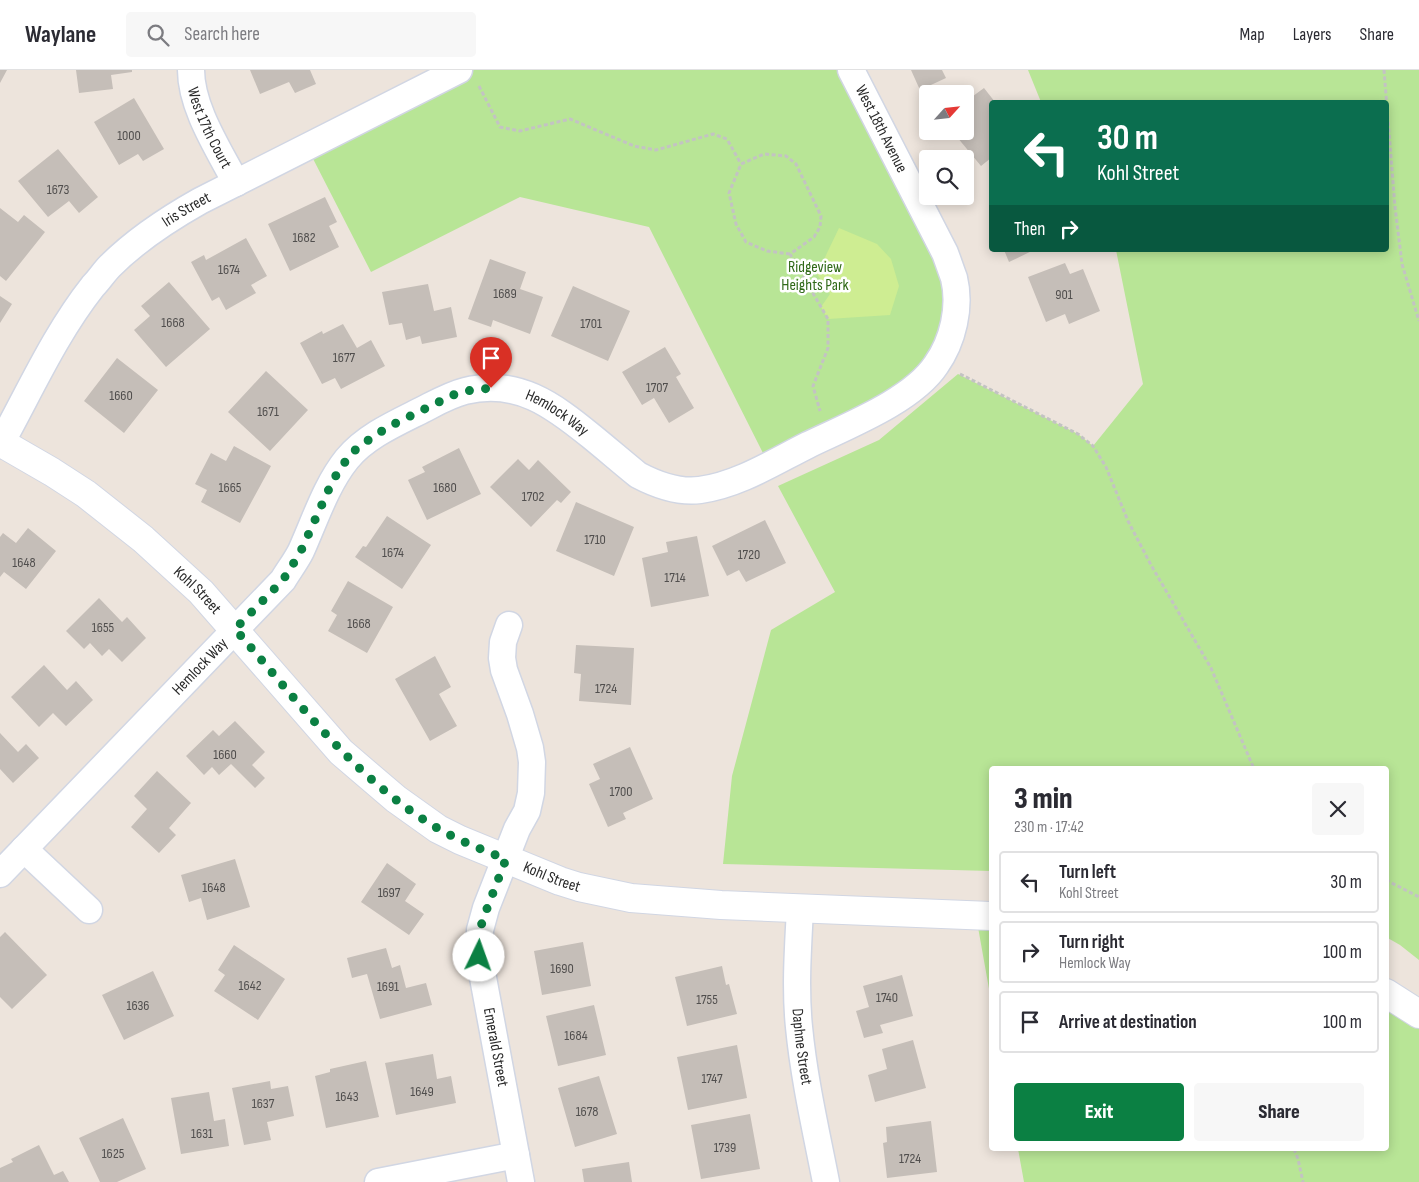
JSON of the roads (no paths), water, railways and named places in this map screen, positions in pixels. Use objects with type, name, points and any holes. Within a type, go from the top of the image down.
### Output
[{"type":"street","name":"West 17th Court","points":[[191,70],[191,80],[196,101],[236,183]]},
{"type":"street","name":"West 18th Avenue","points":[[851,70],[945,253],[953,277],[956,291],[955,319],[938,362]]},
{"type":"street","name":"Iris Street","points":[[0,443],[52,347],[78,306],[109,266],[141,238],[163,222],[236,183],[467,74]]},
{"type":"street","name":"Hemlock Way","points":[[0,874],[283,580],[300,553],[333,480],[347,459],[358,447],[388,427],[459,393],[491,388],[510,389],[533,396],[562,412],[638,475],[650,482],[674,489],[698,490],[716,488],[750,474],[889,404],[920,384],[938,362]]},
{"type":"street","name":"Kohl Street","points":[[0,443],[52,472],[86,494],[143,539],[201,592],[341,752],[396,799],[438,829],[460,840],[560,881],[631,898],[800,909],[989,916]]},
{"type":"street","name":"Emerald Street","points":[[509,626],[503,642],[502,658],[504,670],[530,748],[532,762],[531,793],[527,811],[517,829],[484,915],[480,930],[479,956],[521,1182]]},
{"type":"street","points":[[24,848],[89,910]]},
{"type":"street","name":"Daphne Street","points":[[800,909],[797,970],[799,1028],[826,1182]]},
{"type":"street","points":[[1389,995],[1419,1014]]},
{"type":"street","points":[[378,1182],[516,1155]]},
{"type":"park label","name":"Ridgeview Heights Park","points":[[815,276]]}]
